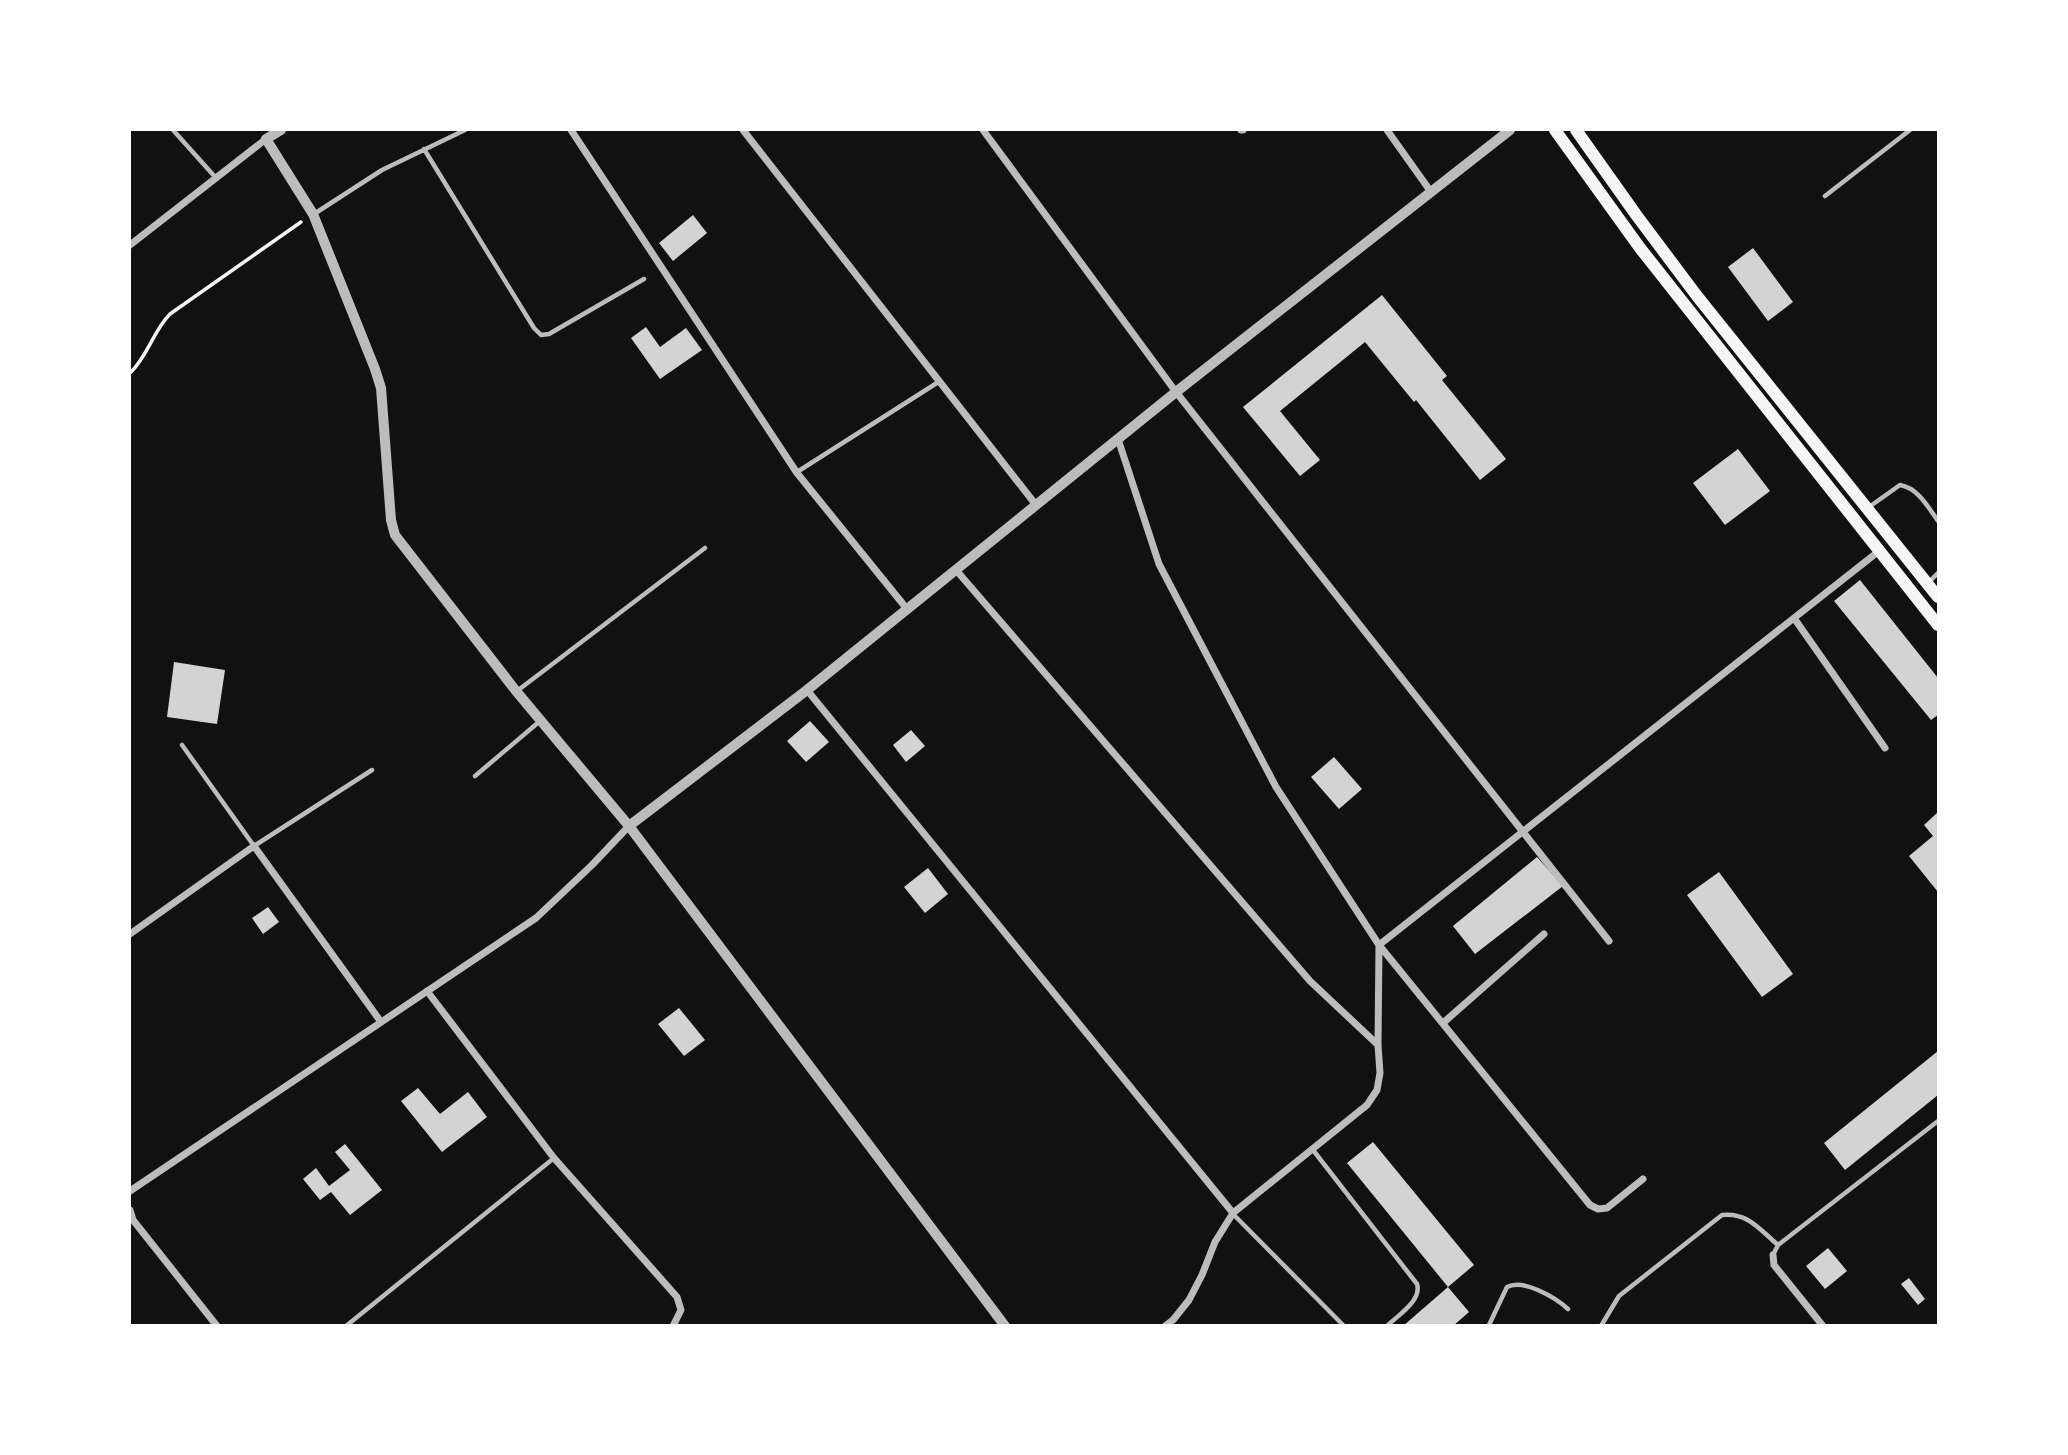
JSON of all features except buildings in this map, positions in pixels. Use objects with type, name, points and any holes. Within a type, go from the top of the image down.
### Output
[{"type":"main road","points":[[1555,130],[1648,259],[1938,625]]},
{"type":"main road","points":[[1576,130],[1697,296],[1938,597]]},
{"type":"street","points":[[130,245],[265,139],[281,130]]},
{"type":"street","points":[[571,130],[797,473],[907,609]]},
{"type":"street","points":[[743,130],[1036,505]]},
{"type":"street","points":[[983,130],[1176,392],[1609,941]]},
{"type":"street","points":[[1387,130],[1431,192]]},
{"type":"street","points":[[130,1191],[536,918],[592,866],[629,826],[807,691],[1176,392],[1510,130]]},
{"type":"street","points":[[265,139],[313,214],[381,388],[391,520],[395,535],[516,691],[629,826],[1005,1325]]},
{"type":"street","points":[[1118,439],[1159,564],[1276,787],[1379,945],[1590,1205],[1598,1209],[1607,1208],[1643,1179]]},
{"type":"street","points":[[1379,945],[1879,551]]},
{"type":"street","points":[[956,570],[1310,981],[1378,1045]]},
{"type":"street","points":[[1794,618],[1885,748]]},
{"type":"street","points":[[807,691],[1233,1213]]},
{"type":"street","points":[[130,934],[254,846],[381,1022]]},
{"type":"street","points":[[1443,1023],[1544,934]]},
{"type":"street","points":[[1165,1325],[1173,1320],[1189,1300],[1215,1242],[1233,1213],[1367,1105],[1377,1090],[1380,1073],[1379,945]]},
{"type":"street","points":[[427,991],[554,1158],[677,1297],[681,1310],[673,1325]]},
{"type":"street","points":[[130,1210],[133,1220],[216,1325]]},
{"type":"street","points":[[1773,1255],[1774,1265],[1823,1325]]},
{"type":"lane","points":[[173,130],[216,178]]},
{"type":"lane","points":[[313,214],[382,170],[465,130]]},
{"type":"lane","points":[[1825,196],[1910,130]]},
{"type":"lane","points":[[424,149],[534,328],[541,335],[549,334],[644,279]]},
{"type":"lane","points":[[797,473],[940,381]]},
{"type":"lane","points":[[1867,508],[1900,485],[1907,486],[1917,492],[1938,521]]},
{"type":"lane","points":[[516,691],[705,548]]},
{"type":"lane","points":[[1928,583],[1938,573]]},
{"type":"lane","points":[[475,776],[541,721]]},
{"type":"lane","points":[[182,746],[254,846],[372,770]]},
{"type":"lane","points":[[1773,1255],[1778,1245],[1938,1121]]},
{"type":"lane","points":[[1312,1149],[1417,1284],[1419,1291],[1416,1299],[1387,1325]]},
{"type":"lane","points":[[346,1325],[554,1158]]},
{"type":"lane","points":[[1233,1213],[1344,1325]]},
{"type":"lane","points":[[1601,1325],[1619,1296],[1722,1215],[1746,1217],[1778,1245]]},
{"type":"lane","points":[[1489,1325],[1507,1287],[1513,1284],[1520,1284],[1555,1298],[1568,1309]]},
{"type":"path","points":[[130,373],[144,356],[161,323],[170,314],[313,214]]}]
